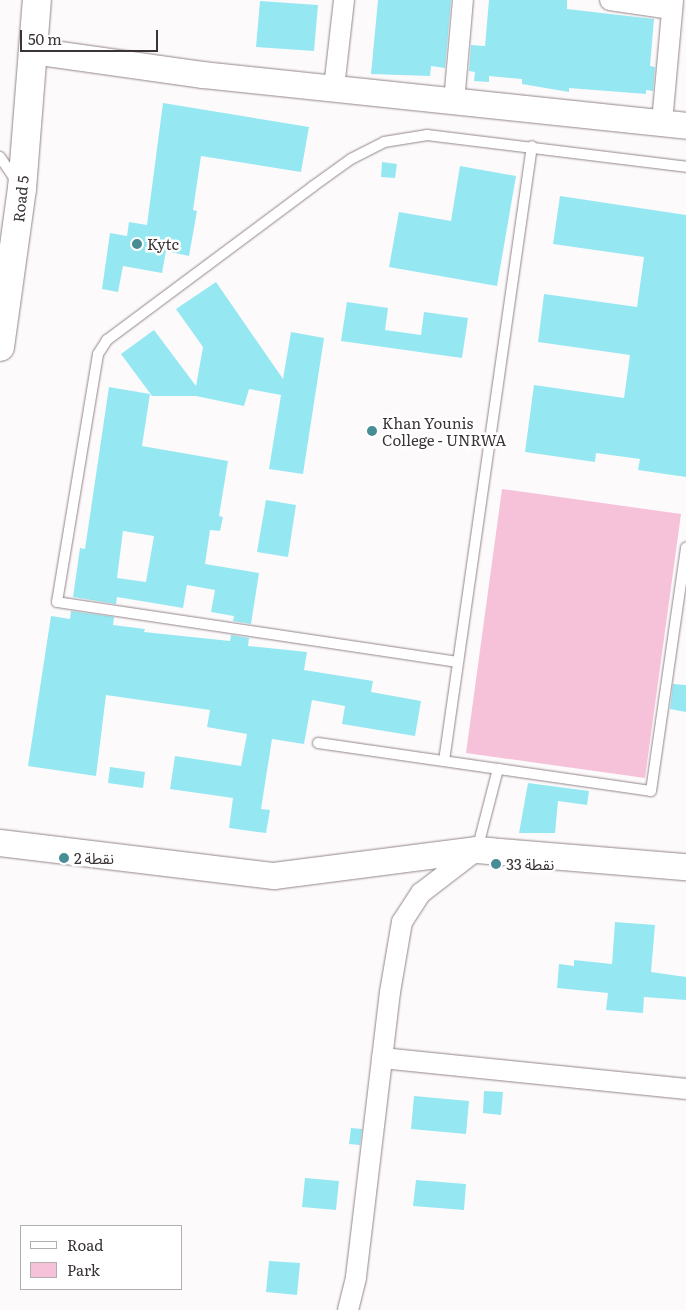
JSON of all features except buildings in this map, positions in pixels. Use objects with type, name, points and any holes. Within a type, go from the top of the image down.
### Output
[{"type":"main road","name":"Road 5","points":[[0,347],[22,188],[37,0]]},
{"type":"street","points":[[334,88],[344,0]]},
{"type":"street","points":[[454,102],[463,0]]},
{"type":"street","points":[[32,51],[203,75],[674,124],[672,4],[610,0]]},
{"type":"street","points":[[0,843],[274,876],[477,850],[686,867]]},
{"type":"street","points":[[348,1310],[356,1277],[382,1058],[402,922],[422,893],[477,850]]},
{"type":"street","points":[[382,1058],[686,1089]]},
{"type":"lane","points":[[458,662],[57,602],[98,354],[107,340],[351,159],[384,142],[426,135],[532,146],[686,167]]},
{"type":"lane","points":[[444,761],[532,146]]},
{"type":"lane","points":[[0,157],[22,188]]},
{"type":"lane","points":[[318,742],[651,792],[686,548]]},
{"type":"lane","points":[[477,850],[498,769]]},
{"type":"green space","points":[[502,489],[681,514],[645,778],[466,753]]},
{"type":"place","name":"Kytc","points":[[137,244]]},
{"type":"place","name":"Khan Younis College - UNRWA","points":[[372,431]]},
{"type":"place","name":"نقطة 2","points":[[64,858]]},
{"type":"place","name":"نقطة 33","points":[[496,864]]}]
